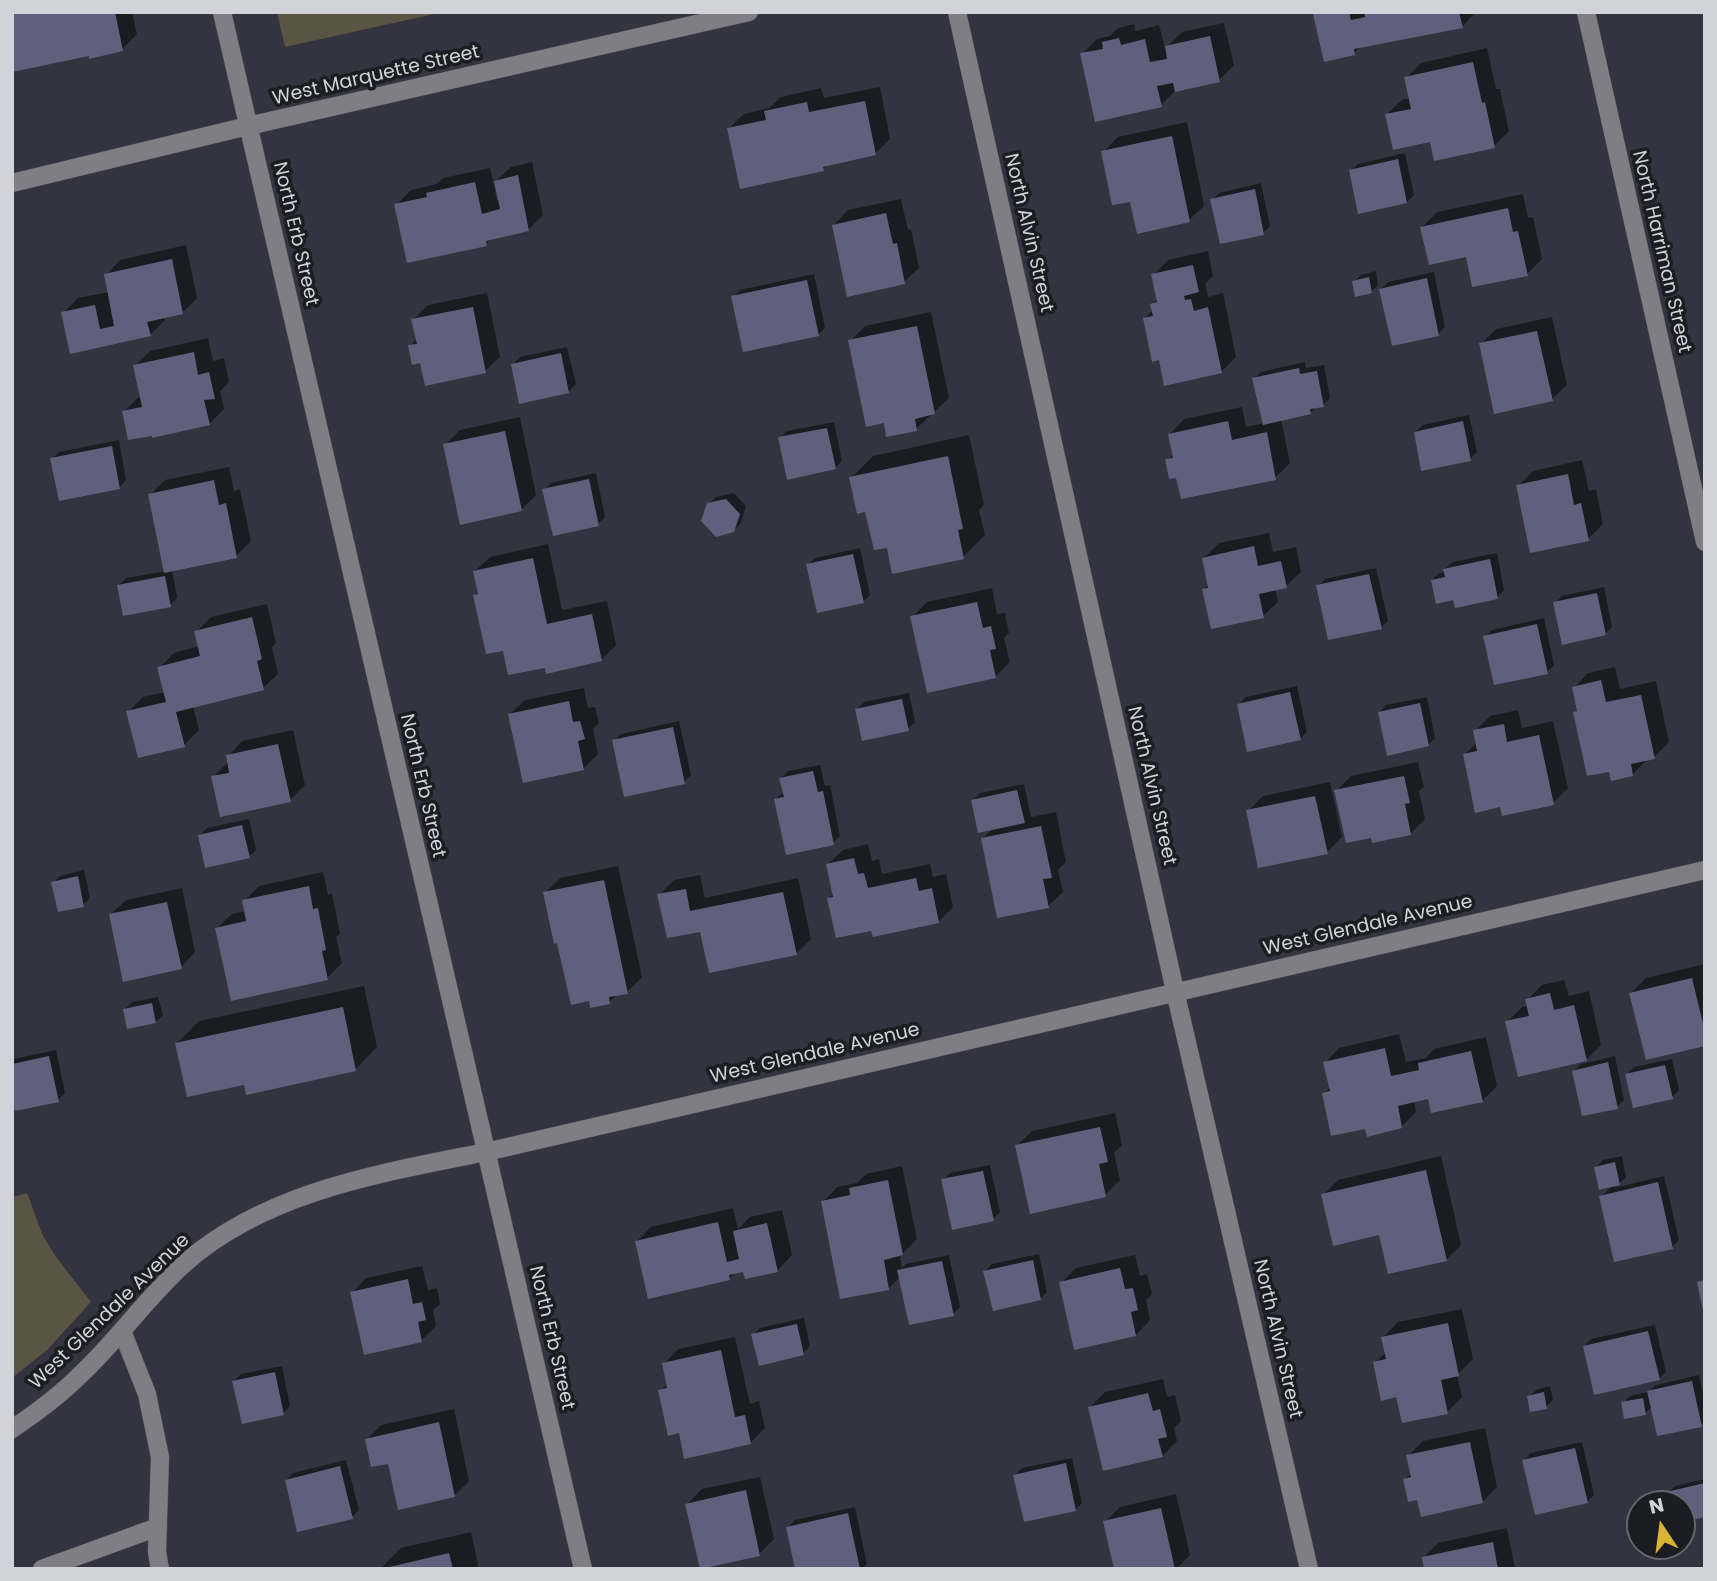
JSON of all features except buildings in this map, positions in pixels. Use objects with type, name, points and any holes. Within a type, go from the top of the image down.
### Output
[{"type":"street","name":"North Erb Street","points":[[222,12],[583,1569]]},
{"type":"street","name":"West Marquette Street","points":[[12,183],[248,126],[749,12]]},
{"type":"street","name":"North Alvin Street","points":[[957,12],[1175,991],[1309,1569]]},
{"type":"street","name":"North Harriman Street","points":[[1586,12],[1705,542]]},
{"type":"street","name":"West Glendale Avenue","points":[[12,1429],[80,1376],[154,1293],[186,1262],[224,1235],[275,1207],[326,1189],[1705,870]]},
{"type":"street","points":[[122,1331],[147,1394],[160,1457],[157,1552],[160,1569]]},
{"type":"street","points":[[42,1569],[158,1527]]},
{"type":"shaded area","points":[[277,12],[443,12],[285,47]]},
{"type":"shaded area","points":[[27,1193],[43,1236],[91,1302],[47,1350],[12,1378],[12,1197]]}]
